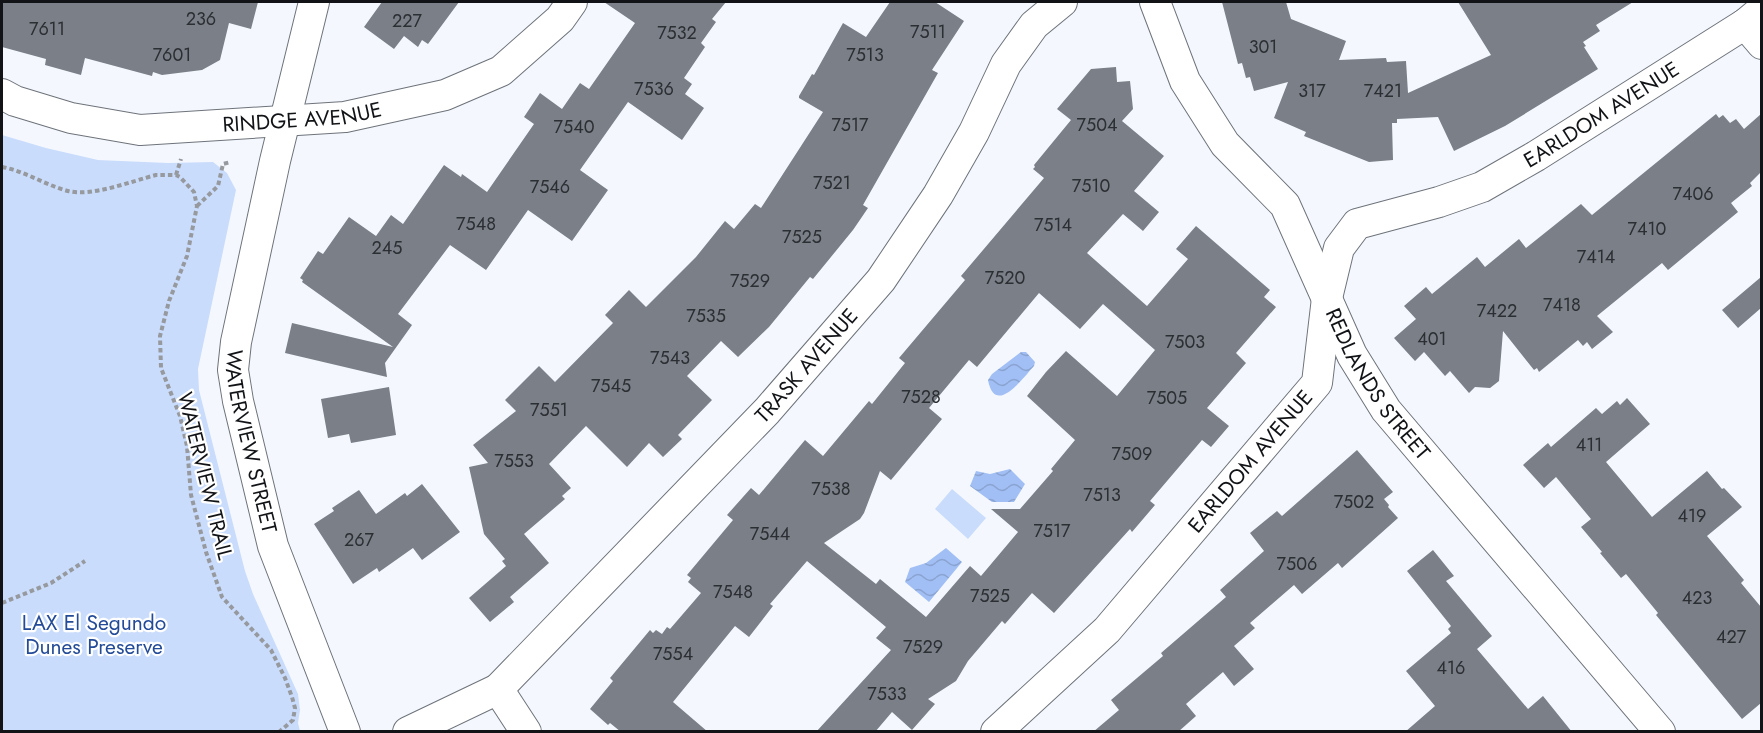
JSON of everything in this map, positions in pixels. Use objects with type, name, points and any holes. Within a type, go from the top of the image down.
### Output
[{"type":"street","name":"WATERVIEW STREET","points":[[314,2],[236,342],[233,370],[238,401],[273,546],[345,732]]},
{"type":"street","name":"RINDGE AVENUE","points":[[2,94],[15,101],[71,117],[140,130],[345,117],[445,95],[501,71],[560,18],[572,2]]},
{"type":"street","name":"TRASK AVENUE","points":[[498,689],[767,411],[881,280],[938,195],[974,132],[1006,64],[1034,25],[1062,2]]},
{"type":"street","name":"REDLANDS STREET","points":[[1155,2],[1185,81],[1225,144],[1285,205],[1352,355],[1386,410],[1660,732]]},
{"type":"street","name":"EARLDOM AVENUE","points":[[996,732],[1107,630],[1317,383],[1327,298],[1339,248],[1357,224],[1439,202],[1482,187],[1756,26]]},
{"type":"street","points":[[408,732],[498,689],[526,732]]},
{"type":"path","points":[[176,175],[183,152]]},
{"type":"path","points":[[197,206],[218,186],[223,164],[231,162]]},
{"type":"path","points":[[2,167],[16,170],[69,191],[87,192],[156,175],[176,175],[185,181],[194,192],[197,206]]},
{"type":"path","name":"WATERVIEW TRAIL","points":[[197,206],[187,256],[169,301],[160,336],[161,368],[180,416],[187,446],[192,495],[206,552],[222,597],[271,650],[292,697],[295,708],[293,720],[279,732]]},
{"type":"path","points":[[2,603],[51,584],[85,561]]},
{"type":"green space","name":"LAX El Segundo Dunes Preserve","points":[[2,135],[98,160],[213,162],[227,173],[236,190],[198,369],[199,390],[245,571],[298,694],[300,731],[2,731]]},
{"type":"green space","points":[[952,489],[986,518],[968,539],[935,509]]},
{"type":"water","points":[[1021,352],[1026,352],[1035,362],[1034,366],[1010,391],[997,395],[992,391],[988,380],[992,374]]},
{"type":"water","points":[[1010,469],[1025,484],[1014,502],[992,502],[970,486],[976,471],[990,474]]},
{"type":"water","points":[[946,548],[962,562],[929,602],[905,582],[910,568],[926,563]]},
{"type":"building","points":[[2,2],[258,2],[251,29],[229,23],[220,60],[202,70],[162,75],[153,72],[152,76],[85,58],[81,75],[45,65],[46,59],[2,47]]},
{"type":"building","points":[[382,2],[459,2],[428,44],[422,40],[418,47],[404,36],[394,49],[364,27]]},
{"type":"building","points":[[604,2],[726,2],[712,19],[716,22],[701,43],[705,47],[684,78],[692,84],[685,94],[704,108],[682,140],[628,102],[580,170],[608,190],[572,241],[528,210],[486,270],[450,245],[398,314],[412,325],[385,363],[387,377],[285,353],[292,323],[393,347],[302,282],[300,278],[318,251],[323,254],[349,217],[376,236],[391,215],[403,224],[444,165],[461,177],[462,174],[487,192],[534,124],[524,117],[540,93],[562,109],[580,83],[589,89],[635,23]]},
{"type":"building","points":[[890,2],[935,2],[964,21],[932,70],[938,73],[863,205],[868,208],[813,279],[810,277],[769,327],[738,357],[721,341],[687,376],[712,400],[678,435],[682,439],[663,457],[649,443],[627,467],[586,426],[549,464],[571,488],[562,496],[565,499],[524,534],[549,563],[510,597],[514,602],[490,622],[469,598],[506,566],[502,561],[505,559],[484,534],[469,467],[488,463],[473,445],[516,411],[505,400],[539,366],[555,382],[613,323],[605,315],[629,290],[646,307],[696,257],[725,221],[734,229],[755,204],[761,208],[823,112],[799,96],[812,74],[814,75],[843,23],[866,37]]},
{"type":"building","points":[[1222,2],[1286,2],[1291,19],[1346,41],[1339,60],[1386,58],[1387,62],[1406,61],[1408,93],[1491,55],[1458,2],[1633,2],[1596,25],[1600,31],[1583,42],[1598,69],[1505,126],[1454,151],[1438,117],[1397,119],[1397,123],[1392,123],[1393,160],[1369,162],[1304,136],[1306,132],[1274,118],[1288,82],[1254,91],[1250,77],[1246,78],[1242,63],[1238,64]]},
{"type":"building","points":[[1116,67],[1117,82],[1130,81],[1133,109],[1122,121],[1164,156],[1134,191],[1159,212],[1143,231],[1123,214],[1087,253],[1147,306],[1188,259],[1176,249],[1196,226],[1270,290],[1264,297],[1276,307],[1236,353],[1246,363],[1207,408],[1229,426],[1211,447],[1202,440],[1150,501],[1155,505],[1132,532],[1130,529],[1054,613],[1032,593],[1005,624],[1002,621],[968,661],[956,681],[928,699],[935,704],[912,730],[892,712],[875,732],[816,732],[891,650],[876,638],[886,627],[807,561],[770,604],[773,606],[749,637],[735,626],[673,702],[708,732],[621,732],[610,723],[608,725],[590,709],[613,681],[610,678],[650,630],[653,633],[656,630],[662,634],[667,627],[670,629],[701,593],[688,582],[691,578],[687,575],[733,520],[727,515],[751,488],[759,495],[805,440],[823,456],[869,401],[872,404],[905,363],[899,358],[965,280],[961,276],[1044,178],[1033,169],[1034,165],[1071,120],[1057,109],[1091,69]],"holes":[[[1039,293],[1080,329],[1103,304],[1155,350],[1117,396],[1066,351],[1027,396],[1075,440],[1051,469],[1053,471],[1020,509],[991,509],[1018,532],[981,576],[970,566],[926,617],[880,579],[876,584],[824,543],[860,519],[880,471],[891,480],[942,419],[929,408],[969,360],[977,367]]]},
{"type":"building","points":[[1716,114],[1719,118],[1723,115],[1730,123],[1736,119],[1744,129],[1761,114],[1761,172],[1750,183],[1752,186],[1731,203],[1738,212],[1668,270],[1662,263],[1597,316],[1613,332],[1592,349],[1587,342],[1583,346],[1578,340],[1539,372],[1537,368],[1534,370],[1503,331],[1499,381],[1490,388],[1475,387],[1469,393],[1450,371],[1445,376],[1424,352],[1415,361],[1394,338],[1416,319],[1404,306],[1426,287],[1432,294],[1477,257],[1485,267],[1519,239],[1526,248],[1581,204],[1592,215]]},
{"type":"building","points":[[1761,277],[1761,308],[1738,328],[1722,310]]},
{"type":"building","points":[[389,387],[396,435],[351,443],[349,434],[328,438],[321,399]]},
{"type":"building","points":[[1627,398],[1650,424],[1606,462],[1652,517],[1707,471],[1742,507],[1707,536],[1744,580],[1741,583],[1761,607],[1761,703],[1742,719],[1656,615],[1658,613],[1626,574],[1621,578],[1600,553],[1602,552],[1581,527],[1591,519],[1556,477],[1544,488],[1523,465],[1548,443],[1551,447],[1596,408],[1602,414],[1617,401],[1620,405]]},
{"type":"building","points":[[1357,450],[1393,492],[1384,499],[1398,518],[1342,568],[1338,563],[1302,594],[1294,585],[1250,623],[1255,628],[1234,646],[1254,669],[1234,686],[1223,672],[1186,704],[1196,716],[1178,732],[1093,732],[1119,710],[1111,700],[1163,656],[1161,653],[1226,597],[1220,590],[1264,551],[1250,533],[1277,511],[1282,516]]},
{"type":"building","points":[[422,484],[460,532],[422,560],[413,548],[379,572],[377,568],[353,584],[314,524],[334,511],[332,508],[359,490],[376,514],[405,493],[407,496]]},
{"type":"building","points":[[1433,550],[1454,576],[1446,581],[1492,636],[1477,649],[1528,709],[1543,696],[1572,732],[1405,732],[1435,706],[1406,671],[1451,633],[1448,629],[1451,626],[1407,571]]}]
